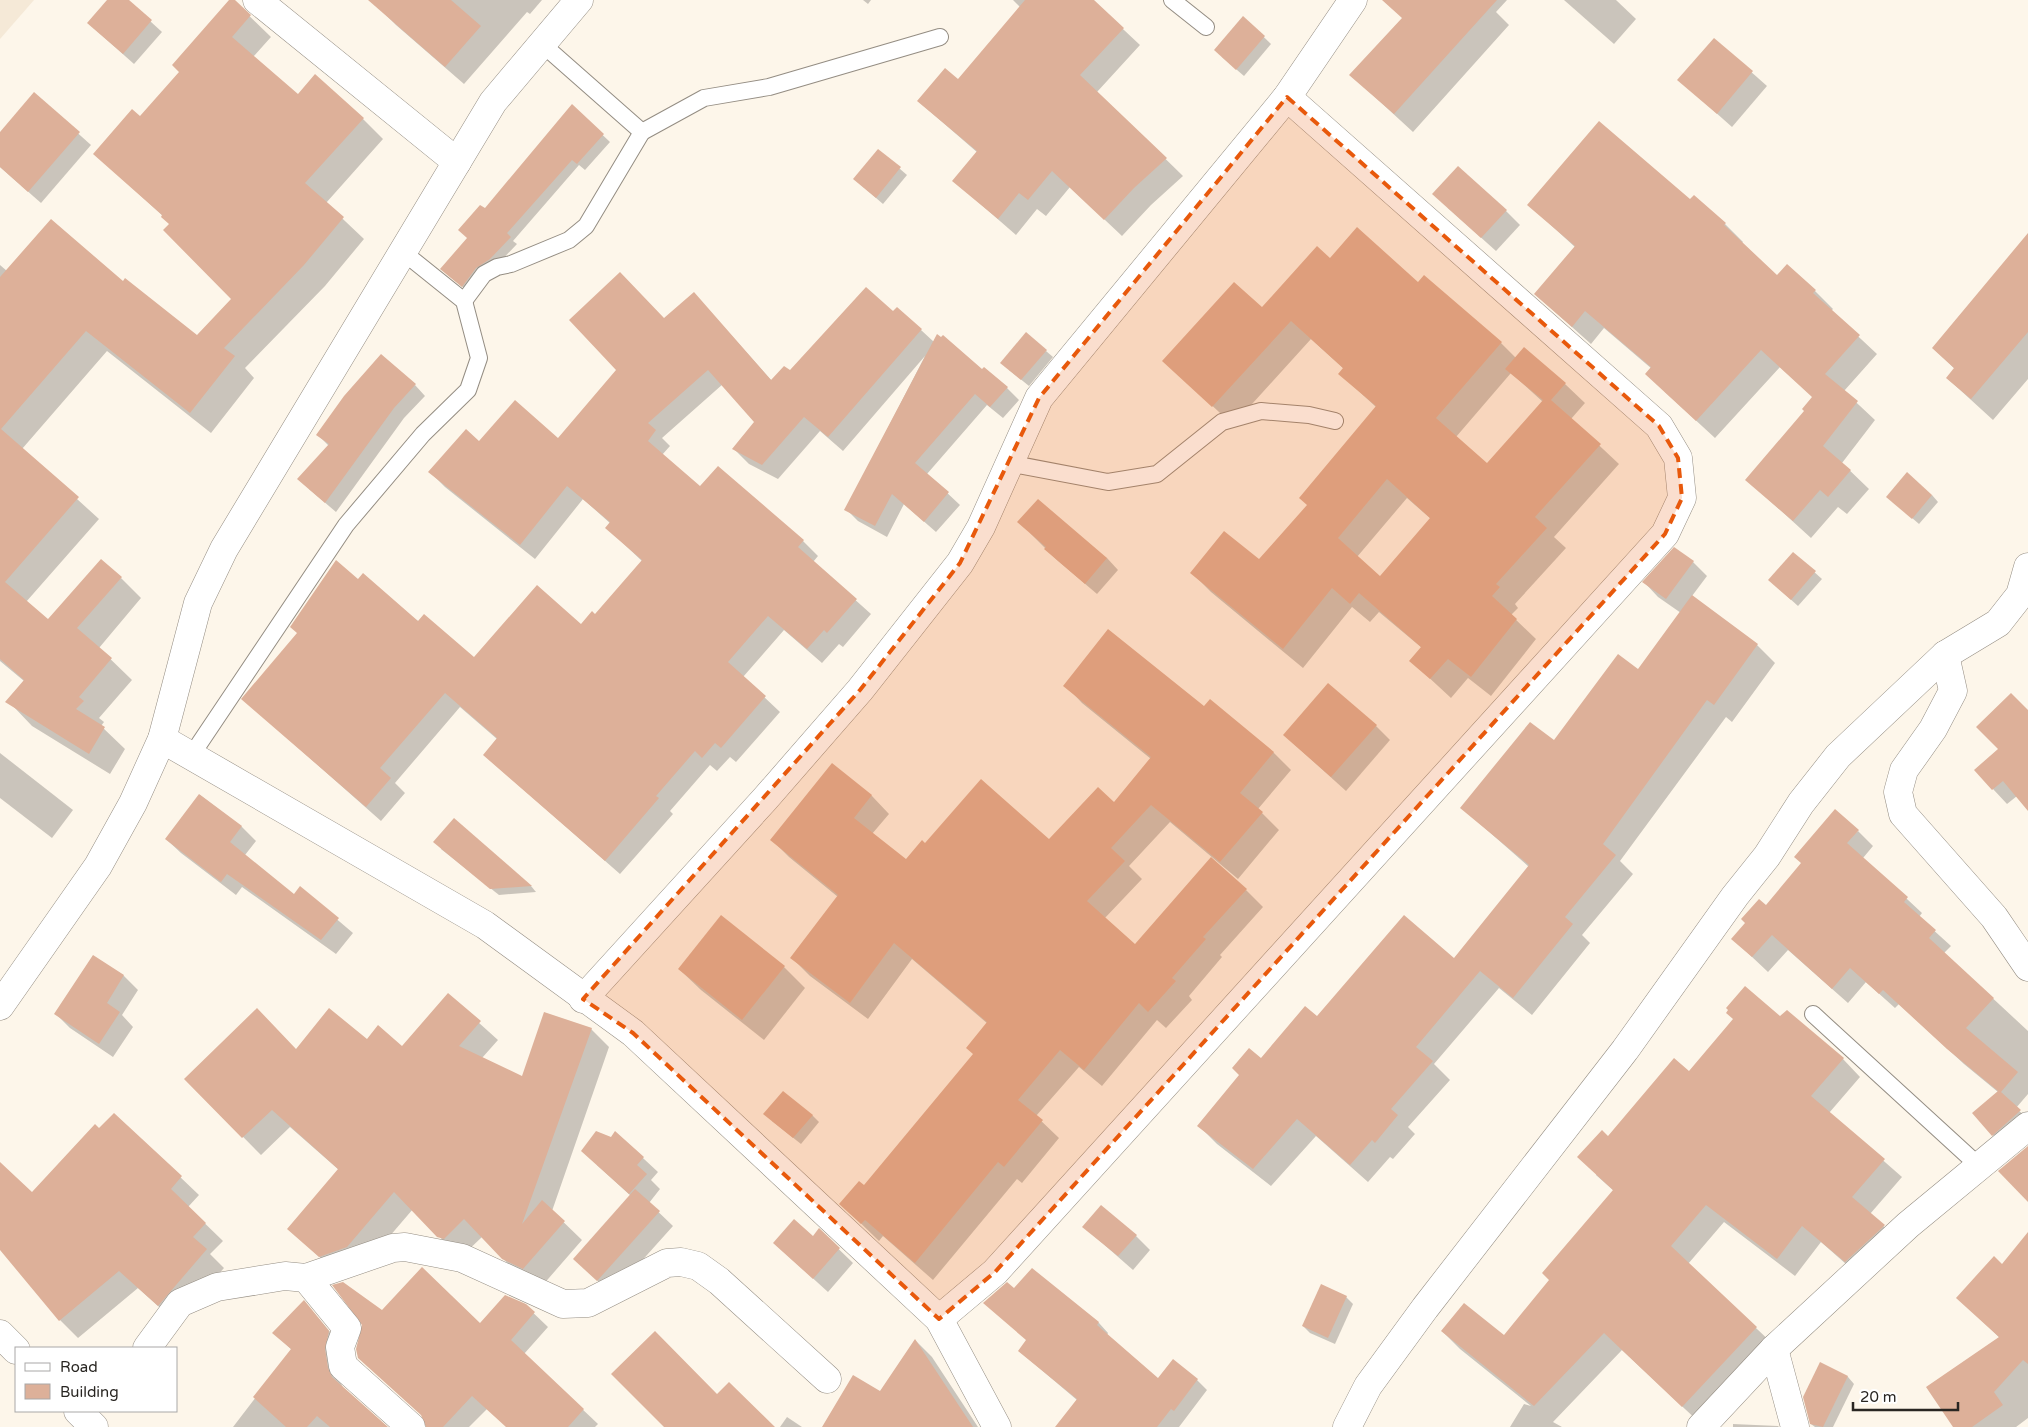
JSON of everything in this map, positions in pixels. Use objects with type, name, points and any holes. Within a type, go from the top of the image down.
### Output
[{"type":"street","points":[[257,0],[457,162]]},
{"type":"street","points":[[0,1006],[98,866],[133,803],[162,739],[198,603],[224,549],[493,102],[579,0]]},
{"type":"street","points":[[583,998],[766,799],[860,690],[960,563],[981,527],[1038,398],[1287,97],[1353,0]]},
{"type":"street","points":[[939,1319],[995,1272],[1665,534],[1682,498],[1678,458],[1659,426],[1287,97]]},
{"type":"street","points":[[1347,1427],[1374,1378],[1431,1300],[1625,1050],[1735,896],[1767,856],[1801,803],[1838,756],[1945,655],[1998,623],[2020,595],[2028,567]]},
{"type":"street","points":[[1945,655],[1953,691],[1933,729],[1904,770],[1898,792],[1903,814],[1994,917],[2028,967]]},
{"type":"street","points":[[162,739],[485,925],[633,1033],[939,1319],[997,1427]]},
{"type":"street","points":[[1701,1427],[1774,1349],[1908,1225],[2028,1126]]},
{"type":"street","points":[[148,1347],[180,1303],[217,1286],[284,1276],[306,1278],[393,1248],[405,1247],[462,1258],[563,1304],[588,1303],[667,1263],[681,1262],[698,1266],[719,1281],[827,1379]]},
{"type":"street","points":[[306,1278],[347,1328],[340,1347],[343,1366],[411,1427]]},
{"type":"street","points":[[0,1334],[15,1349]]},
{"type":"street","points":[[1774,1349],[1795,1427]]},
{"type":"lane","points":[[1172,0],[1206,27]]},
{"type":"lane","points":[[464,301],[484,274],[497,267],[511,264],[569,240],[586,226],[642,132],[704,98],[769,87],[940,37]]},
{"type":"lane","points":[[541,43],[642,132]]},
{"type":"lane","points":[[191,756],[346,525],[423,434],[468,390],[479,358],[464,301],[403,252]]},
{"type":"lane","points":[[1008,463],[1108,482],[1157,474],[1222,422],[1261,412],[1309,415],[1335,421]]},
{"type":"lane","points":[[1814,1014],[1979,1166]]},
{"type":"highlighted area","points":[[1287,97],[1659,426],[1678,458],[1682,498],[1665,534],[995,1272],[939,1319],[633,1033],[583,999],[860,690],[960,563],[1039,398]]},
{"type":"shaded area","points":[[0,0],[34,0],[0,39]]},
{"type":"building","points":[[107,0],[129,0],[152,20],[123,54],[87,23]]},
{"type":"building","points":[[229,0],[235,0],[251,15],[232,37],[298,94],[315,74],[364,118],[305,183],[344,217],[304,265],[224,348],[235,356],[190,413],[86,331],[1,429],[79,497],[5,582],[48,619],[101,559],[122,577],[77,628],[112,658],[79,697],[84,701],[76,709],[105,727],[89,754],[5,702],[24,680],[0,659],[0,277],[51,219],[123,281],[125,278],[197,335],[231,299],[163,230],[169,224],[161,217],[162,215],[93,154],[132,109],[140,116],[179,72],[172,65]]},
{"type":"building","points":[[368,0],[451,0],[481,26],[445,67]]},
{"type":"building","points":[[1025,0],[1094,0],[1124,28],[1080,75],[1167,158],[1134,188],[1104,220],[1052,171],[1028,200],[1019,193],[998,219],[952,181],[977,151],[917,101],[945,68],[958,79]]},
{"type":"building","points":[[1382,0],[1497,0],[1394,114],[1349,75],[1402,18]]},
{"type":"building","points":[[1243,16],[1265,36],[1236,70],[1214,50]]},
{"type":"building","points":[[1714,38],[1753,71],[1717,114],[1677,80]]},
{"type":"building","points":[[34,92],[80,132],[28,192],[0,167],[0,132]]},
{"type":"building","points":[[572,104],[604,134],[577,164],[572,160],[507,233],[511,237],[490,259],[476,268],[462,287],[440,269],[467,238],[458,230],[480,205],[485,208]]},
{"type":"building","points":[[1599,121],[1690,199],[1694,195],[1726,223],[1724,225],[1777,275],[1787,264],[1816,290],[1813,293],[1860,335],[1825,374],[1858,401],[1823,446],[1851,470],[1828,497],[1820,490],[1793,521],[1745,480],[1804,411],[1802,409],[1812,397],[1761,350],[1696,421],[1645,374],[1651,367],[1585,311],[1572,327],[1534,294],[1575,246],[1527,205]]},
{"type":"building","points":[[878,149],[901,167],[876,198],[853,179]]},
{"type":"building","points":[[1458,166],[1507,210],[1481,238],[1432,194]]},
{"type":"building","points":[[1357,227],[1418,282],[1424,275],[1502,342],[1436,418],[1487,463],[1543,400],[1505,369],[1524,347],[1566,383],[1551,400],[1601,444],[1535,517],[1547,528],[1496,584],[1500,587],[1492,596],[1517,619],[1471,677],[1448,659],[1430,679],[1409,661],[1421,647],[1359,593],[1350,604],[1332,588],[1283,649],[1190,573],[1224,531],[1259,559],[1307,505],[1299,498],[1376,406],[1338,374],[1343,368],[1291,321],[1212,407],[1162,361],[1234,282],[1262,307],[1317,246],[1330,258]],"holes":[[[1387,479],[1430,518],[1380,576],[1338,538]]]},
{"type":"building","points":[[2028,233],[2028,332],[1971,399],[1946,378],[1954,368],[1932,348]]},
{"type":"building","points":[[620,272],[664,318],[694,292],[771,380],[784,366],[790,370],[866,287],[893,311],[897,307],[922,329],[828,437],[804,417],[762,465],[732,449],[754,422],[708,370],[648,423],[656,430],[648,441],[700,486],[718,466],[804,540],[798,547],[857,599],[827,633],[824,630],[807,649],[768,616],[728,662],[766,696],[721,748],[715,743],[702,758],[695,751],[656,796],[659,798],[605,861],[483,755],[497,738],[445,693],[380,768],[391,778],[366,807],[241,699],[297,633],[290,627],[336,560],[358,579],[363,573],[418,621],[424,614],[474,657],[537,585],[581,624],[592,611],[595,614],[642,560],[605,528],[610,522],[567,486],[520,545],[428,472],[466,429],[479,441],[515,400],[558,438],[616,370],[569,320]]},
{"type":"building","points":[[1026,332],[1047,350],[1021,380],[1000,363]]},
{"type":"building","points":[[937,334],[941,337],[943,335],[982,369],[984,367],[1008,387],[990,407],[975,394],[915,463],[949,492],[924,522],[892,494],[875,526],[844,510]]},
{"type":"building","points":[[381,354],[416,384],[394,408],[325,503],[297,479],[329,444],[316,435],[344,396]]},
{"type":"building","points":[[1907,472],[1932,495],[1912,519],[1886,497]]},
{"type":"building","points":[[1038,499],[1107,558],[1085,584],[1044,549],[1046,547],[1017,522]]},
{"type":"building","points":[[1674,547],[1694,561],[1666,599],[1642,582]]},
{"type":"building","points":[[1793,552],[1816,571],[1791,600],[1768,580]]},
{"type":"building","points":[[1692,595],[1758,644],[1714,705],[1707,700],[1603,844],[1616,855],[1565,917],[1573,924],[1513,998],[1480,971],[1416,1047],[1433,1061],[1391,1109],[1398,1115],[1375,1143],[1372,1140],[1350,1165],[1297,1119],[1253,1169],[1197,1126],[1239,1075],[1232,1068],[1249,1048],[1261,1058],[1305,1006],[1317,1016],[1404,915],[1454,958],[1529,865],[1460,808],[1530,722],[1554,740],[1618,654],[1638,669]]},
{"type":"building","points":[[1108,629],[1204,706],[1210,699],[1274,752],[1240,793],[1263,812],[1220,862],[1151,805],[1111,848],[1125,861],[1087,901],[1135,944],[1211,857],[1247,889],[1203,937],[1206,939],[1172,978],[1176,981],[1148,1012],[1139,1003],[1084,1070],[1060,1050],[1018,1100],[1043,1120],[1004,1167],[998,1162],[915,1263],[865,1220],[861,1224],[839,1204],[859,1181],[864,1185],[973,1054],[966,1048],[987,1022],[894,943],[850,1003],[790,958],[838,895],[770,840],[832,763],[872,795],[854,818],[906,859],[922,840],[925,843],[981,779],[1049,839],[1098,787],[1114,802],[1151,757],[1063,686]]},
{"type":"building","points":[[1328,683],[1377,725],[1331,777],[1283,735]]},
{"type":"building","points":[[2011,693],[2028,710],[2028,811],[2003,781],[1992,790],[1974,770],[1998,749],[1976,727]]},
{"type":"building","points":[[199,794],[242,826],[230,842],[294,894],[300,886],[339,918],[321,940],[227,874],[221,882],[165,839]]},
{"type":"building","points":[[1835,809],[1859,830],[1847,843],[1908,897],[1904,902],[1936,930],[1929,938],[1994,998],[1966,1028],[2018,1072],[2001,1092],[2021,1110],[1992,1136],[1972,1113],[1998,1091],[1947,1049],[1883,990],[1879,994],[1850,968],[1832,989],[1772,935],[1752,957],[1731,939],[1745,923],[1741,919],[1759,899],[1766,905],[1801,863],[1794,857]]},
{"type":"building","points":[[454,818],[532,886],[490,889],[433,842]]},
{"type":"building","points":[[721,915],[785,966],[742,1020],[678,969]]},
{"type":"building","points":[[93,955],[124,975],[107,1003],[120,1012],[99,1044],[54,1014]]},
{"type":"building","points":[[1745,986],[1780,1016],[1787,1010],[1844,1058],[1811,1096],[1885,1159],[1852,1197],[1885,1225],[1845,1262],[1802,1226],[1777,1259],[1706,1205],[1671,1246],[1757,1327],[1682,1407],[1604,1333],[1534,1406],[1441,1331],[1464,1303],[1504,1335],[1549,1280],[1542,1273],[1613,1190],[1577,1157],[1602,1130],[1608,1136],[1674,1058],[1689,1071],[1733,1019],[1726,1013],[1728,1010],[1726,1008]]},
{"type":"building","points":[[448,993],[481,1021],[459,1046],[522,1076],[544,1012],[592,1028],[522,1224],[542,1200],[565,1221],[523,1269],[502,1259],[464,1219],[444,1239],[437,1237],[394,1192],[347,1247],[319,1257],[287,1229],[338,1169],[272,1110],[242,1138],[184,1079],[257,1008],[296,1049],[329,1008],[367,1039],[378,1025],[402,1046]]},
{"type":"building","points":[[783,1091],[813,1115],[793,1138],[763,1114]]},
{"type":"building","points":[[114,1113],[182,1176],[171,1189],[206,1223],[193,1237],[207,1249],[158,1306],[119,1271],[59,1321],[0,1250],[0,1162],[32,1192],[95,1124],[99,1128]]},
{"type":"building","points":[[596,1131],[611,1137],[615,1131],[644,1157],[637,1165],[647,1174],[629,1194],[581,1151]]},
{"type":"building","points":[[2028,1146],[2028,1202],[1998,1171]]},
{"type":"building","points":[[635,1189],[660,1211],[597,1281],[573,1259]]},
{"type":"building","points":[[1101,1205],[1137,1235],[1118,1256],[1082,1227]]},
{"type":"building","points":[[794,1219],[813,1236],[819,1228],[840,1248],[813,1279],[773,1243]]},
{"type":"building","points":[[2028,1232],[2028,1364],[2023,1360],[1994,1392],[2003,1405],[1972,1427],[1953,1427],[1926,1387],[1999,1337],[1956,1298],[1994,1256],[2002,1264]]},
{"type":"building","points":[[422,1267],[480,1323],[505,1295],[526,1304],[535,1312],[511,1340],[584,1409],[568,1427],[506,1427],[472,1396],[443,1427],[426,1427],[421,1415],[358,1358],[356,1349],[362,1325],[332,1285],[343,1282],[382,1310]]},
{"type":"building","points":[[1032,1268],[1099,1322],[1097,1325],[1158,1378],[1173,1359],[1198,1379],[1174,1411],[1171,1409],[1157,1427],[1055,1427],[1077,1399],[1018,1351],[1026,1340],[983,1303],[1007,1282],[1014,1288]]},
{"type":"building","points":[[1321,1284],[1347,1296],[1328,1338],[1302,1326]]},
{"type":"building","points":[[304,1300],[329,1331],[325,1349],[328,1368],[332,1377],[388,1427],[330,1427],[317,1416],[307,1427],[286,1427],[253,1397],[291,1349],[272,1333]]},
{"type":"building","points":[[655,1331],[717,1394],[729,1382],[775,1427],[664,1427],[611,1374]]},
{"type":"building","points":[[915,1339],[973,1427],[822,1427],[853,1375],[880,1391]]},
{"type":"building","points":[[1820,1362],[1848,1376],[1823,1427],[1810,1424],[1803,1397]]}]
